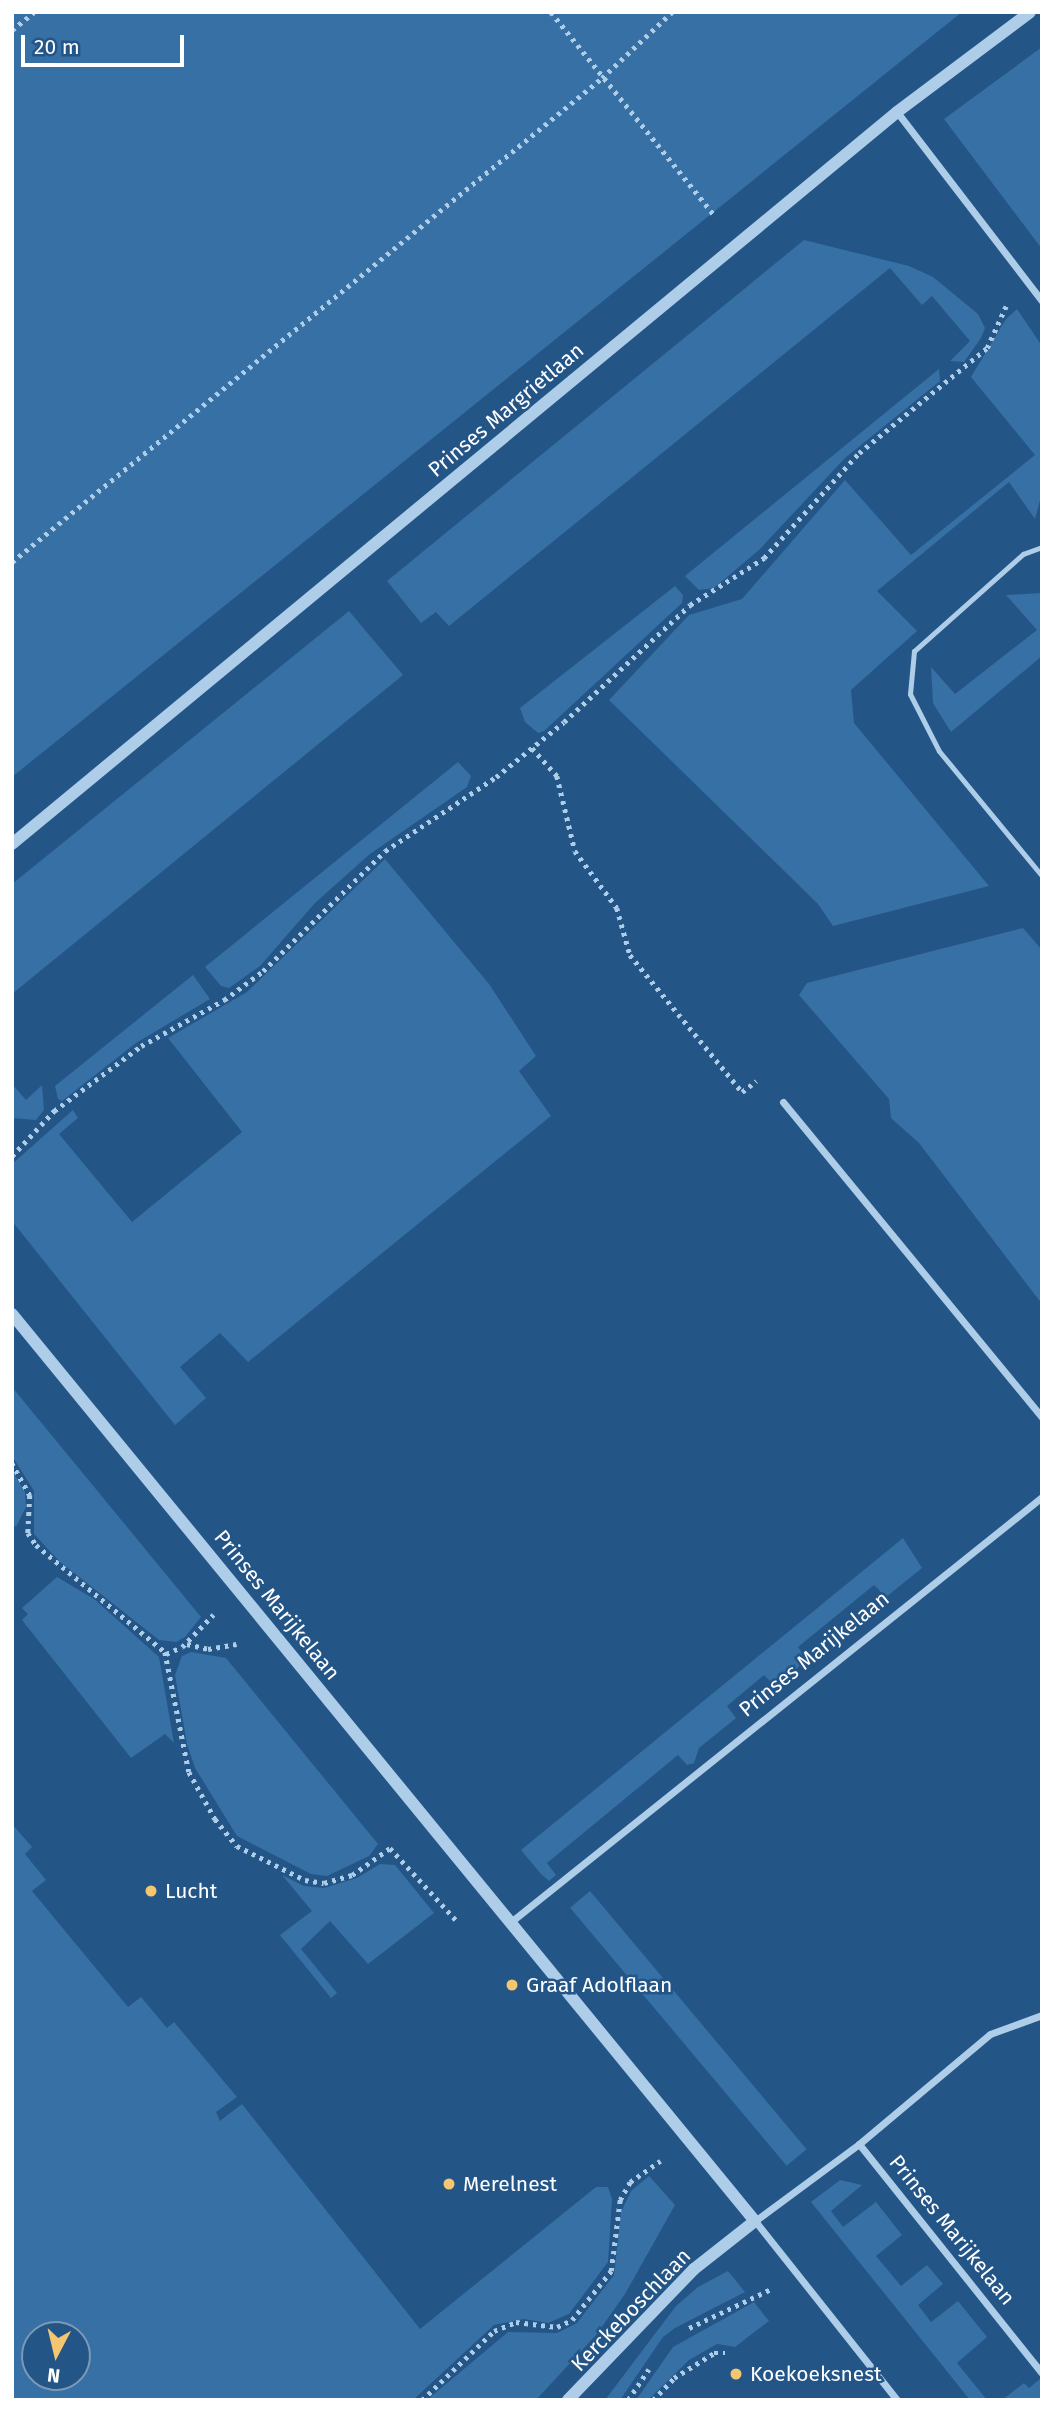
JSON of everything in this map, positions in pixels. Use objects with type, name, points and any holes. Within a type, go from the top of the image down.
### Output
[{"type":"street","name":"Prinses Margrietlaan","points":[[12,844],[897,112],[1030,12]]},
{"type":"street","points":[[897,112],[1042,301]]},
{"type":"street","points":[[783,1102],[1042,1417]]},
{"type":"street","name":"Prinses Marijkelaan","points":[[12,1314],[512,1921],[897,2400]]},
{"type":"street","name":"Prinses Marijkelaan","points":[[512,1921],[1042,1497]]},
{"type":"street","points":[[755,2221],[859,2144],[990,2034],[1042,2015]]},
{"type":"street","name":"Prinses Marijkelaan","points":[[859,2144],[1042,2373]]},
{"type":"street","name":"Kerckeboschlaan","points":[[568,2400],[684,2279],[755,2221]]},
{"type":"lane","points":[[1042,547],[1023,554],[914,651],[910,694],[939,751],[1042,876]]},
{"type":"path","points":[[12,30],[34,12]]},
{"type":"path","points":[[551,12],[737,244]]},
{"type":"path","points":[[12,562],[602,78],[672,12]]},
{"type":"path","points":[[12,1156],[54,1111],[141,1046],[224,1000],[262,971],[385,851],[532,748],[690,605],[764,558],[859,453],[987,348],[1009,302],[1030,286]]},
{"type":"path","points":[[532,748],[557,776],[575,851],[617,908],[630,955],[742,1092],[764,1076],[783,1102]]},
{"type":"path","points":[[12,1463],[30,1495],[28,1534],[36,1545],[166,1654],[181,1748],[189,1772],[215,1819],[237,1846],[305,1880],[324,1883],[352,1875],[390,1848],[456,1920]]},
{"type":"path","points":[[166,1654],[186,1644],[237,1587]]},
{"type":"path","points":[[186,1644],[219,1649],[276,1635]]},
{"type":"path","points":[[422,2400],[494,2331],[516,2322],[557,2327],[572,2320],[611,2271],[620,2200],[629,2182],[690,2141]]},
{"type":"path","points":[[679,2333],[797,2274]]},
{"type":"path","points":[[653,2400],[674,2378],[714,2353],[725,2353]]},
{"type":"path","points":[[628,2400],[654,2361]]},
{"type":"shaded area","points":[[12,12],[962,12],[12,777]]},
{"type":"shaded area","points":[[1042,47],[1042,249],[944,119]]},
{"type":"shaded area","points":[[804,240],[909,266],[933,277],[978,314],[985,328],[981,338],[964,362],[950,361],[970,341],[932,296],[922,305],[890,268],[449,626],[436,612],[421,623],[387,581]]},
{"type":"shaded area","points":[[1017,309],[1042,346],[1042,493],[1035,519],[1009,482],[877,591],[917,631],[851,690],[854,723],[989,886],[833,926],[818,904],[609,700],[689,615],[742,599],[845,480],[911,555],[1035,455],[971,377],[1006,319]]},
{"type":"shaded area","points":[[939,369],[940,381],[845,458],[759,550],[714,588],[699,590],[685,576]]},
{"type":"shaded area","points":[[675,586],[683,595],[682,603],[544,731],[538,733],[525,722],[520,708]]},
{"type":"shaded area","points":[[1042,593],[1042,656],[951,732],[933,703],[931,667],[955,694],[1037,630],[1006,595]]},
{"type":"shaded area","points":[[349,611],[403,675],[12,994],[12,884]]},
{"type":"shaded area","points":[[458,762],[471,776],[467,787],[370,854],[315,903],[260,966],[229,988],[221,986],[205,967]]},
{"type":"shaded area","points":[[385,859],[489,984],[536,1056],[519,1071],[551,1116],[248,1362],[220,1333],[180,1367],[206,1398],[175,1425],[12,1221],[12,1164],[73,1110],[78,1118],[59,1134],[132,1222],[242,1132],[168,1038],[247,992]]},
{"type":"shaded area","points":[[1023,928],[1042,950],[1042,1304],[919,1143],[891,1118],[889,1099],[799,995],[807,983]]},
{"type":"shaded area","points":[[193,975],[210,999],[136,1043],[62,1101],[58,1099],[55,1086]]},
{"type":"shaded area","points":[[12,1084],[26,1100],[42,1085],[44,1110],[36,1120],[12,1118]]},
{"type":"shaded area","points":[[12,1387],[201,1617],[185,1637],[176,1642],[159,1640],[59,1561],[34,1534],[34,1491],[12,1456]]},
{"type":"shaded area","points":[[12,1470],[25,1492],[26,1507],[16,1527],[12,1523]]},
{"type":"shaded area","points":[[903,1538],[922,1568],[886,1597],[874,1585],[798,1647],[807,1660],[775,1686],[764,1675],[727,1706],[736,1718],[699,1748],[694,1763],[687,1765],[678,1755],[547,1863],[556,1875],[549,1881],[541,1874],[521,1850]]},
{"type":"shaded area","points":[[57,1577],[94,1599],[159,1657],[174,1743],[165,1734],[131,1758],[22,1620],[28,1614],[22,1608]]},
{"type":"shaded area","points":[[191,1652],[226,1658],[378,1844],[369,1856],[327,1876],[311,1874],[237,1836],[195,1768],[187,1744],[175,1675],[182,1656]]},
{"type":"shaded area","points":[[12,1824],[32,1847],[25,1854],[46,1880],[32,1891],[128,2007],[141,1997],[167,2028],[174,2022],[237,2097],[216,2112],[220,2121],[242,2104],[420,2329],[596,2187],[608,2187],[612,2199],[608,2262],[569,2314],[548,2323],[524,2319],[494,2325],[413,2400],[12,2400]]},
{"type":"shaded area","points":[[380,1864],[395,1865],[434,1913],[368,1964],[330,1921],[301,1949],[337,1993],[331,1998],[280,1935],[312,1911],[282,1875],[304,1886],[324,1888],[357,1878]]},
{"type":"shaded area","points":[[590,1891],[807,2149],[787,2166],[570,1908]]},
{"type":"shaded area","points":[[649,2176],[675,2205],[625,2294],[596,2335],[536,2400],[427,2400],[508,2332],[557,2333],[577,2323],[614,2275],[621,2212],[631,2191]]},
{"type":"shaded area","points":[[840,2180],[862,2185],[831,2211],[843,2227],[876,2202],[902,2235],[876,2256],[901,2286],[927,2265],[943,2284],[918,2305],[931,2322],[958,2301],[987,2337],[957,2363],[987,2400],[970,2400],[811,2202]]},
{"type":"shaded area","points":[[728,2271],[745,2292],[675,2328],[663,2337],[620,2400],[605,2400],[676,2306],[698,2287]]},
{"type":"shaded area","points":[[754,2302],[769,2321],[735,2347],[717,2344],[689,2360],[648,2400],[636,2400],[673,2347]]},
{"type":"shaded area","points":[[1040,2379],[1042,2400],[1002,2400],[1024,2383],[1029,2388]]},
{"type":"place","name":"Lucht","points":[[151,1891]]},
{"type":"place","name":"Graaf Adolflaan","points":[[512,1985]]},
{"type":"place","name":"Merelnest","points":[[449,2184]]},
{"type":"place","name":"Koekoeksnest","points":[[736,2374]]}]
